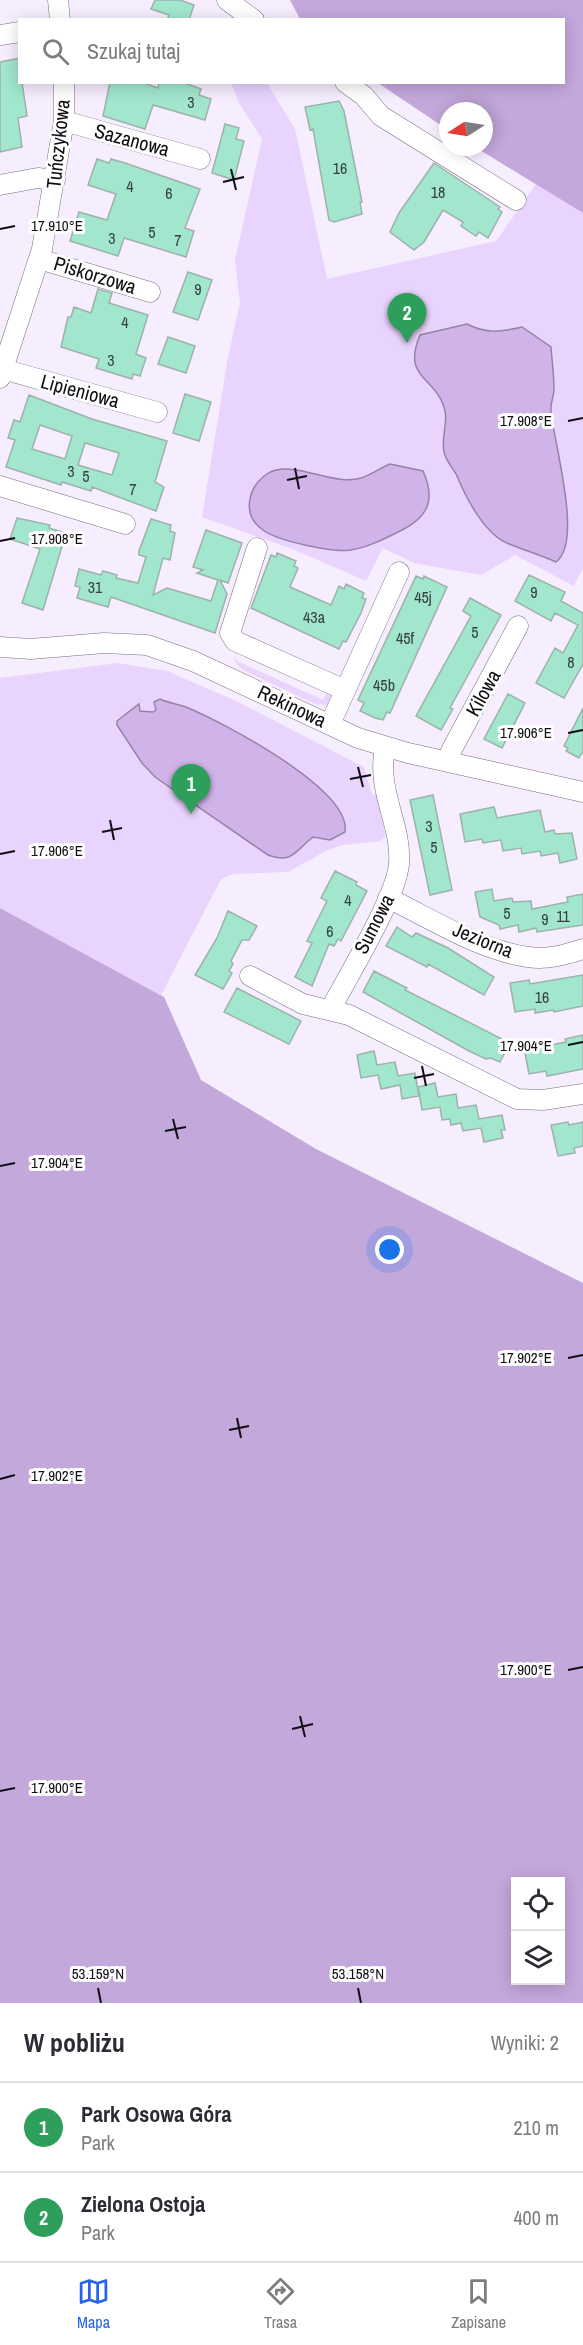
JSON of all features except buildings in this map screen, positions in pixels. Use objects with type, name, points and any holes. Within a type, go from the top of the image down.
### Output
[{"type":"street","points":[[58,0],[60,18]]},
{"type":"street","points":[[227,0],[251,18]]},
{"type":"street","points":[[0,35],[18,32]]},
{"type":"street","name":"Tuńczykowa","points":[[1,373],[8,328],[39,259],[64,121],[64,84]]},
{"type":"street","points":[[348,84],[364,96],[381,116],[516,200]]},
{"type":"street","name":"Sazanowa","points":[[64,121],[200,159]]},
{"type":"street","points":[[0,185],[38,178],[55,180]]},
{"type":"street","name":"Piskorzowa","points":[[39,259],[150,292]]},
{"type":"street","name":"Lipieniowa","points":[[1,373],[157,412]]},
{"type":"street","points":[[0,486],[125,524]]},
{"type":"street","points":[[257,548],[230,633],[235,641],[345,690]]},
{"type":"street","points":[[330,724],[399,572]]},
{"type":"street","name":"Kilowa","points":[[449,761],[518,626]]},
{"type":"street","name":"Rekinowa","points":[[0,647],[31,649],[104,644],[147,645],[182,656],[385,747],[583,792]]},
{"type":"street","name":"Sumowa","points":[[330,1010],[396,880],[398,847],[384,794],[381,767],[385,747]]},
{"type":"street","name":"Jeziorna","points":[[388,898],[489,946],[517,955],[552,957],[583,950]]},
{"type":"street","points":[[250,976],[303,1004],[349,1015],[518,1099],[543,1100],[583,1094]]},
{"type":"shaded area","points":[[290,0],[583,0],[583,213],[490,156],[493,156],[493,102],[439,102],[439,124],[379,84],[565,84],[565,18],[299,18]]},
{"type":"shaded area","points":[[231,84],[268,84],[295,129],[327,279],[496,241],[536,184],[583,213],[583,568],[574,586],[515,555],[481,575],[414,563],[383,548],[366,581],[295,550],[202,517],[228,357],[240,303],[235,260],[262,139],[239,103]]},
{"type":"shaded area","points":[[467,324],[494,331],[522,327],[551,347],[554,389],[551,411],[567,515],[564,551],[556,562],[509,544],[492,533],[477,515],[445,455],[443,447],[445,411],[435,391],[417,370],[415,350],[420,335]]},
{"type":"shaded area","points":[[390,464],[423,471],[429,490],[428,505],[419,519],[411,525],[358,549],[332,550],[280,538],[263,530],[252,517],[250,501],[255,486],[267,474],[277,470],[288,469],[350,480],[365,477]]},
{"type":"shaded area","points":[[237,650],[235,660],[323,700],[328,691],[332,694],[332,700],[327,705],[315,704],[241,669],[234,660]]},
{"type":"shaded area","points":[[118,663],[167,671],[236,701],[364,767],[372,795],[377,794],[385,832],[385,837],[380,841],[343,845],[326,851],[288,872],[233,874],[221,879],[161,995],[0,908],[0,678]]},
{"type":"shaded area","points":[[160,699],[186,707],[226,726],[307,777],[328,796],[342,815],[345,832],[330,840],[313,837],[288,857],[268,855],[155,777],[142,763],[117,725],[117,721],[139,704],[140,711],[153,712],[156,710],[154,702]]},
{"type":"shaded area","points":[[0,908],[164,997],[201,1080],[316,1149],[583,1283],[583,2003],[0,2003]]},
{"type":"place","name":"Zielona Ostoja","points":[[407,343]]},
{"type":"place","name":"Park Osowa Góra","points":[[191,814]]}]
